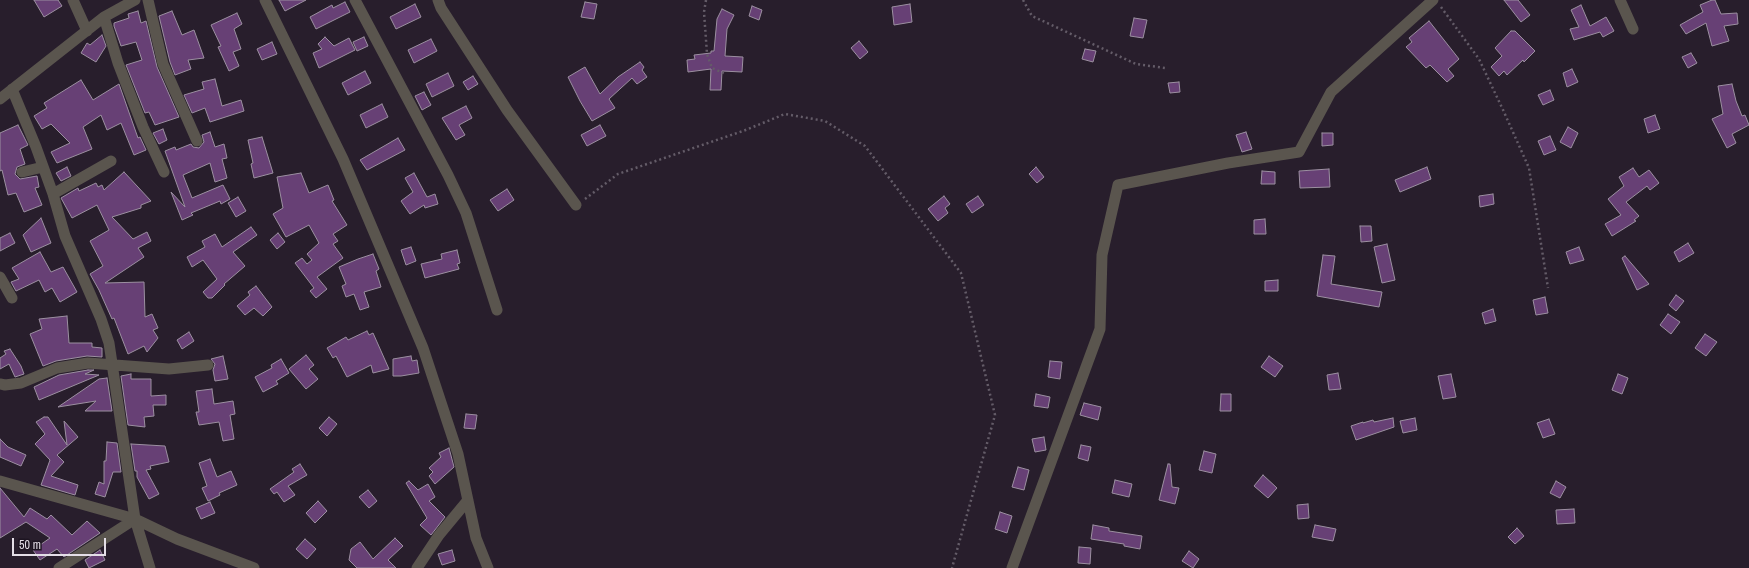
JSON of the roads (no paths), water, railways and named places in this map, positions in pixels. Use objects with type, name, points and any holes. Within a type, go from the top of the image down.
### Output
[{"type":"street","points":[[73,0],[86,31]]},
{"type":"street","points":[[0,99],[104,17],[134,0]]},
{"type":"street","points":[[148,0],[162,64],[197,141]]},
{"type":"street","points":[[266,0],[343,159],[423,348],[458,454],[476,538],[488,568]]},
{"type":"street","points":[[355,0],[448,175],[466,213],[497,310]]},
{"type":"street","points":[[438,0],[441,8],[507,110],[576,205]]},
{"type":"street","points":[[1620,0],[1633,29]]},
{"type":"street","points":[[1012,568],[1100,329],[1102,256],[1118,185],[1299,152],[1331,92],[1437,3]]},
{"type":"street","points":[[104,17],[118,63],[143,127],[164,172]]},
{"type":"street","points":[[12,89],[36,147],[53,194],[65,236],[103,325],[109,343],[136,519],[150,568]]},
{"type":"street","points":[[53,194],[111,161]]},
{"type":"street","points":[[22,172],[43,167]]},
{"type":"street","points":[[0,277],[12,298]]},
{"type":"street","points":[[0,384],[5,385],[21,383],[57,368],[88,363],[169,369],[208,365]]},
{"type":"street","points":[[0,481],[136,519],[177,539],[254,568]]},
{"type":"street","points":[[416,568],[439,535],[468,500]]},
{"type":"street","points":[[59,568],[136,519]]}]
